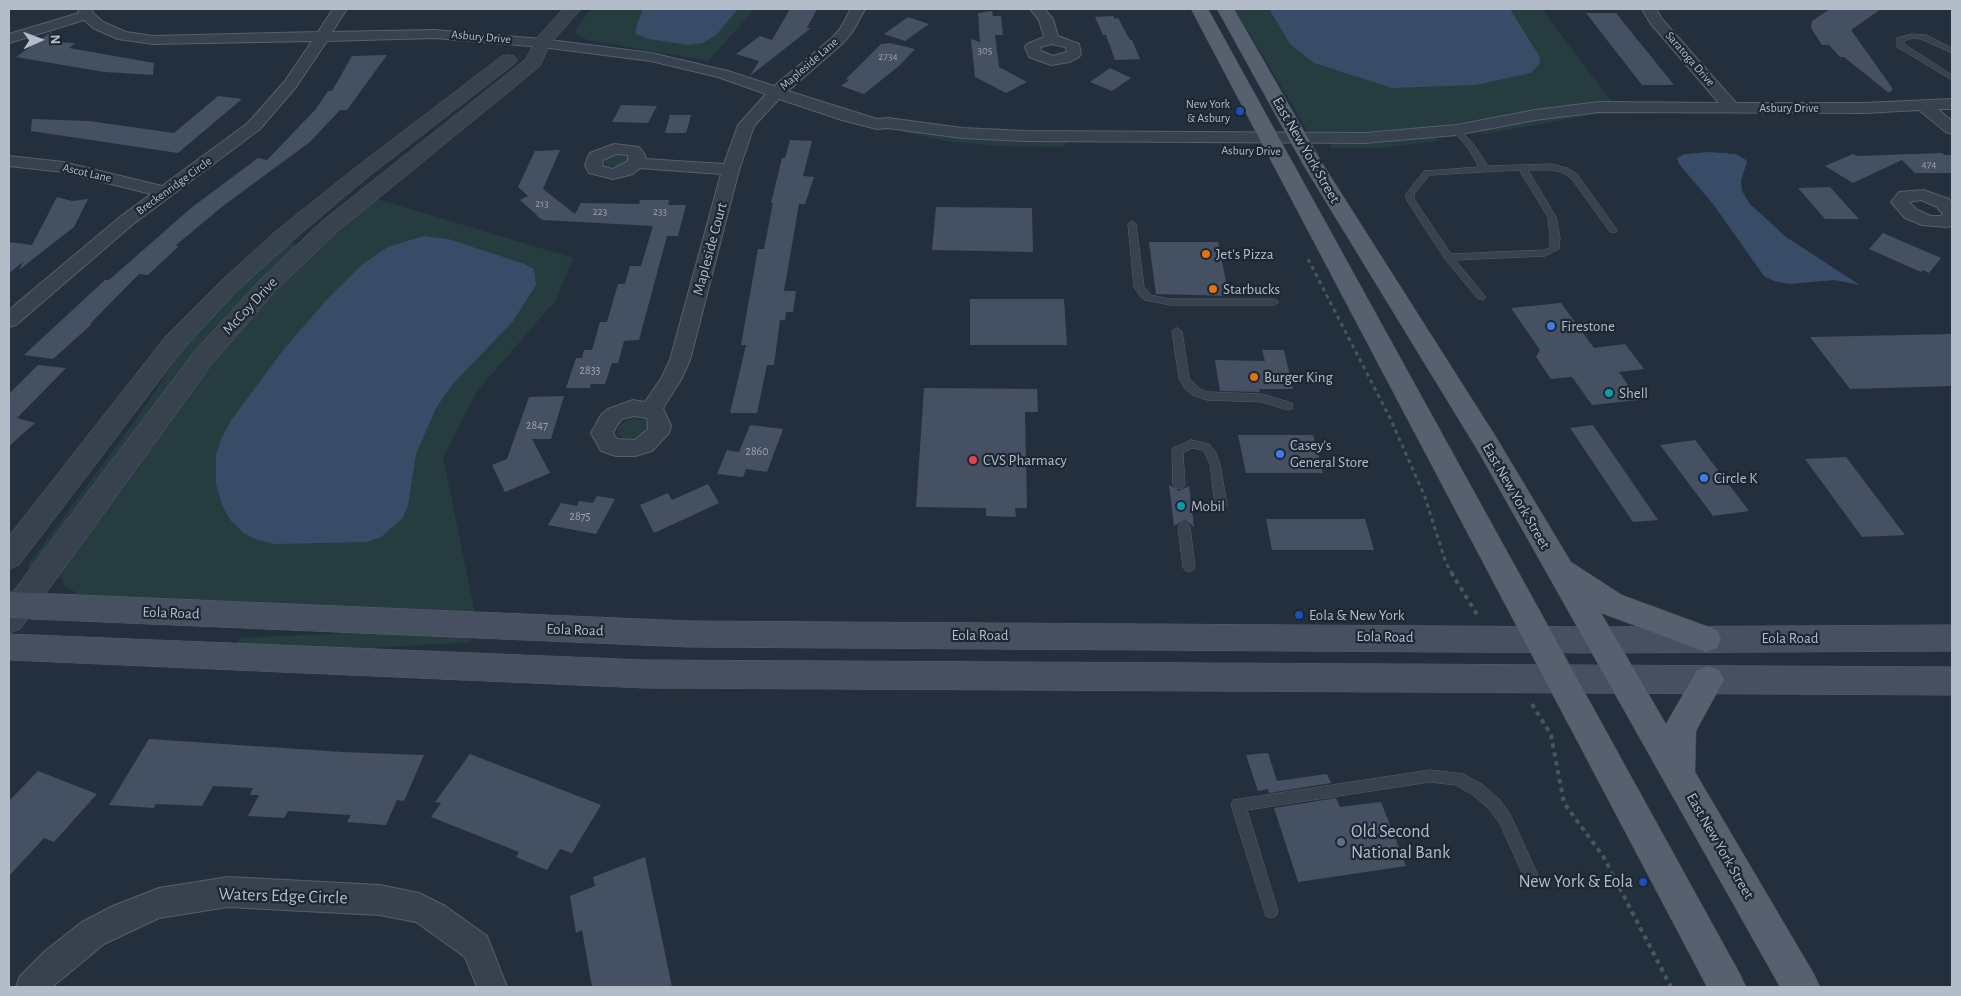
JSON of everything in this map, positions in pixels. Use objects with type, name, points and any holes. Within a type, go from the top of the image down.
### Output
[{"type":"main road","name":"East New York Street","points":[[1199,9],[1727,987]]},
{"type":"main road","name":"East New York Street","points":[[1225,9],[1302,145],[1452,386],[1801,987]]},
{"type":"main road","points":[[1558,568],[1612,604],[1706,639]]},
{"type":"main road","name":"Eola Road","points":[[12,610],[639,633],[1540,638],[1599,640],[1952,638]]},
{"type":"main road","points":[[9,647],[645,674],[1952,682]]},
{"type":"main road","points":[[1678,776],[1680,729],[1686,714],[1708,680]]},
{"type":"street","name":"Breckenridge Circle","points":[[9,320],[67,270],[165,192],[236,141],[270,110],[291,84],[340,9]]},
{"type":"street","name":"McCoy Drive","points":[[12,610],[203,358],[268,285],[336,221],[534,62],[542,43],[572,9]]},
{"type":"street","name":"Mapleside Lane","points":[[776,93],[837,41],[846,31],[858,9]]},
{"type":"street","points":[[1037,9],[1046,19],[1052,39]]},
{"type":"street","name":"Saratoga Drive","points":[[1649,9],[1656,20],[1732,108]]},
{"type":"street","name":"Asbury Drive","points":[[85,12],[98,25],[110,31],[123,36],[153,40],[190,41],[434,34],[542,43],[683,63],[723,74],[848,117],[877,124],[884,132],[913,138],[999,149],[1272,144],[1418,148],[1461,136],[1601,116],[1626,109],[1924,106],[1952,104]]},
{"type":"street","points":[[9,39],[85,12]]},
{"type":"street","name":"McCoy Drive","points":[[9,557],[175,342],[230,285],[284,236],[362,172],[505,62],[542,43]]},
{"type":"street","name":"Mapleside Court","points":[[650,410],[671,380],[680,360],[731,170],[746,125],[758,110],[776,93]]},
{"type":"street","points":[[1924,106],[1952,129]]},
{"type":"street","name":"Ascot Lane","points":[[9,162],[63,167],[165,192]]},
{"type":"street","points":[[636,163],[731,170]]},
{"type":"street","name":"Waters Edge Circle","points":[[31,987],[56,962],[93,933],[124,917],[159,903],[228,892],[380,900],[418,908],[435,916],[476,947],[492,987]]},
{"type":"lane","points":[[1952,52],[1922,37],[1912,36],[1900,40],[1900,45],[1952,78]]},
{"type":"lane","points":[[1461,136],[1485,169]]},
{"type":"lane","points":[[1481,297],[1448,257],[1410,199],[1410,194],[1426,173],[1432,171],[1551,167],[1564,170],[1574,176],[1613,230]]},
{"type":"lane","points":[[1448,257],[1545,253],[1554,249],[1555,237],[1552,217],[1522,168]]},
{"type":"lane","points":[[1132,224],[1139,287],[1148,298],[1170,302],[1274,302]]},
{"type":"lane","points":[[1177,331],[1184,378],[1196,392],[1207,396],[1262,398],[1288,406]]},
{"type":"lane","points":[[1179,485],[1177,451],[1191,444],[1205,447],[1210,451],[1215,464],[1221,505]]},
{"type":"lane","points":[[1184,527],[1189,567]]},
{"type":"lane","points":[[1271,911],[1238,805],[1430,776],[1458,779],[1478,790],[1495,805],[1505,819],[1531,876]]},
{"type":"path","points":[[1386,409],[1425,497],[1446,563],[1464,594]]},
{"type":"path","points":[[1546,725],[1551,735],[1564,803],[1603,856],[1670,987]]},
{"type":"green space","points":[[591,9],[755,9],[708,61],[588,40],[578,36],[575,30]]},
{"type":"green space","points":[[1235,9],[1542,9],[1613,103],[1515,113],[1425,129],[1346,135],[1307,130]]},
{"type":"green space","points":[[1614,111],[1485,134],[1477,131],[1561,114]]},
{"type":"green space","points":[[882,127],[1067,139],[1070,142],[1062,147],[997,146],[945,141]]},
{"type":"green space","points":[[1436,138],[1439,141],[1380,148],[1331,148],[1331,144]]},
{"type":"green space","points":[[615,154],[625,155],[629,158],[628,162],[617,167],[608,166],[605,163],[606,159]]},
{"type":"green space","points":[[377,199],[573,258],[556,300],[478,390],[443,457],[475,613],[100,599],[78,594],[64,585],[60,573],[67,559],[235,335],[302,263]]},
{"type":"green space","points":[[287,244],[295,244],[295,247],[33,566],[29,568],[28,565],[140,414],[181,352],[210,316]]},
{"type":"green space","points":[[631,418],[645,420],[649,426],[648,430],[635,439],[625,439],[618,434],[618,426]]},
{"type":"green space","points":[[351,633],[471,637],[470,642],[371,648],[236,644],[239,638]]},
{"type":"water","points":[[643,9],[738,9],[716,35],[703,43],[688,45],[649,39],[636,34],[636,27]]},
{"type":"water","points":[[1269,9],[1510,9],[1539,56],[1540,63],[1531,73],[1476,85],[1392,88],[1314,63],[1290,44]]},
{"type":"water","points":[[1708,152],[1736,154],[1746,160],[1741,180],[1742,191],[1749,203],[1786,237],[1860,285],[1834,280],[1790,284],[1774,281],[1764,276],[1713,204],[1679,164],[1677,158],[1685,154]]},
{"type":"water","points":[[423,236],[448,239],[522,263],[534,269],[536,285],[513,321],[452,385],[436,408],[416,454],[408,505],[403,518],[381,537],[367,542],[275,544],[258,540],[245,534],[231,521],[222,505],[216,484],[216,455],[221,439],[232,419],[284,349],[330,296],[364,263],[388,247]]},
{"type":"building","points":[[790,9],[817,9],[807,28],[811,28],[750,76],[759,61],[736,54],[760,36],[772,40]]},
{"type":"building","points":[[1830,9],[1881,9],[1851,30],[1893,89],[1889,93],[1844,57],[1840,57],[1829,45],[1822,45],[1811,28],[1812,21]]},
{"type":"building","points":[[992,11],[993,16],[1001,16],[1003,35],[995,35],[999,67],[1027,82],[1006,93],[975,77],[971,39],[980,42],[978,13]]},
{"type":"building","points":[[1586,13],[1616,13],[1674,85],[1642,85]]},
{"type":"building","points":[[1113,16],[1115,19],[1118,18],[1130,40],[1132,40],[1140,59],[1115,60],[1106,35],[1103,35],[1095,17]]},
{"type":"building","points":[[908,17],[929,24],[905,41],[884,34]]},
{"type":"building","points":[[51,32],[55,42],[75,43],[69,48],[154,63],[153,75],[104,72],[16,57]]},
{"type":"building","points":[[890,43],[915,49],[900,65],[864,94],[841,86],[849,80],[846,79],[881,44]]},
{"type":"building","points":[[387,55],[347,110],[340,110],[310,142],[223,206],[175,246],[179,246],[148,275],[139,274],[90,324],[92,324],[53,359],[24,355],[105,280],[109,280],[191,208],[258,158],[267,160],[315,110],[328,91],[332,91],[352,56]]},
{"type":"building","points":[[1110,68],[1131,78],[1112,91],[1090,82]]},
{"type":"building","points":[[218,96],[242,99],[178,153],[31,131],[32,119],[89,121],[174,133]]},
{"type":"building","points":[[621,105],[657,106],[648,123],[612,122]]},
{"type":"building","points":[[670,115],[691,115],[686,133],[665,133]]},
{"type":"building","points":[[790,140],[812,141],[803,176],[814,177],[805,204],[799,204],[784,291],[796,291],[793,312],[786,312],[785,320],[780,320],[774,365],[767,365],[757,413],[730,413],[746,345],[741,345],[758,249],[764,249],[773,203],[771,203],[782,158],[785,158]]},
{"type":"building","points":[[560,150],[543,189],[575,214],[581,203],[639,204],[640,200],[669,200],[668,205],[686,205],[678,236],[667,236],[639,340],[624,341],[618,363],[612,363],[605,384],[591,384],[590,388],[566,388],[576,358],[582,358],[584,350],[592,350],[600,322],[607,322],[618,284],[625,284],[630,266],[641,266],[653,226],[542,220],[520,200],[528,196],[518,187],[535,151]]},
{"type":"building","points":[[1942,153],[1944,155],[1952,155],[1952,173],[1915,173],[1902,160],[1853,183],[1825,166],[1853,154],[1858,156]]},
{"type":"building","points":[[1830,187],[1859,219],[1825,219],[1798,188]]},
{"type":"building","points":[[57,197],[72,201],[88,199],[74,227],[19,270],[23,262],[9,273],[9,242],[32,245]]},
{"type":"building","points":[[936,207],[1032,208],[1033,252],[932,250]]},
{"type":"building","points":[[1883,233],[1941,258],[1929,273],[1923,270],[1921,272],[1869,249]]},
{"type":"building","points":[[1149,242],[1218,242],[1229,296],[1156,294]]},
{"type":"building","points":[[970,299],[1064,299],[1067,345],[970,345]]},
{"type":"building","name":"Firestone","points":[[1561,303],[1594,348],[1625,344],[1644,369],[1619,372],[1639,400],[1592,405],[1572,377],[1551,379],[1536,357],[1540,350],[1511,308]]},
{"type":"building","points":[[1952,334],[1952,386],[1850,389],[1810,337]]},
{"type":"building","name":"Burger King","points":[[1262,350],[1284,350],[1293,389],[1259,389],[1260,392],[1220,391],[1215,360],[1265,361]]},
{"type":"building","points":[[38,365],[66,368],[17,418],[35,423],[9,446],[9,394]]},
{"type":"building","name":"CVS Pharmacy","points":[[924,388],[1037,389],[1038,412],[1025,412],[1027,508],[1015,508],[1016,517],[986,516],[986,508],[916,507]]},
{"type":"building","points":[[564,396],[551,439],[532,439],[550,473],[505,492],[492,465],[507,459],[529,397]]},
{"type":"building","points":[[750,425],[783,429],[767,472],[746,469],[743,477],[717,474],[727,450],[739,452]]},
{"type":"building","name":"Shell","points":[[1593,425],[1658,520],[1633,522],[1570,428]]},
{"type":"building","name":"Casey's General Store","points":[[1238,435],[1313,435],[1323,473],[1246,473]]},
{"type":"building","name":"Circle K","points":[[1695,440],[1749,511],[1713,516],[1660,445]]},
{"type":"building","points":[[1846,457],[1905,535],[1862,537],[1805,459]]},
{"type":"building","points":[[708,484],[719,503],[654,533],[640,505],[668,493],[672,500]]},
{"type":"building","name":"Mobil","points":[[1169,485],[1179,491],[1189,486],[1194,527],[1185,520],[1174,526]]},
{"type":"building","points":[[597,496],[615,499],[596,534],[548,525],[561,503],[577,506],[579,501],[593,503]]},
{"type":"building","points":[[1266,519],[1365,519],[1374,550],[1272,550]]},
{"type":"building","points":[[149,739],[343,752],[424,755],[404,801],[397,800],[386,825],[347,822],[351,815],[288,811],[284,818],[248,816],[259,795],[250,795],[253,788],[213,786],[202,806],[156,804],[154,808],[109,805]]},
{"type":"building","points":[[1268,753],[1277,781],[1327,774],[1331,783],[1269,793],[1268,789],[1258,791],[1246,755]]},
{"type":"building","points":[[470,754],[601,805],[572,853],[560,849],[547,870],[516,857],[519,852],[431,817],[441,803],[435,802]]},
{"type":"building","points":[[38,771],[97,794],[54,842],[44,838],[9,876],[9,801]]},
{"type":"building","name":"Old Second National Bank","points":[[1336,798],[1340,807],[1381,802],[1406,866],[1298,882],[1274,808]]},
{"type":"building","points":[[645,857],[672,987],[592,987],[582,930],[576,933],[570,896],[595,886],[593,877]]},
{"type":"place","name":"New York & Asbury","points":[[1240,111]]},
{"type":"place","name":"Jet's Pizza","points":[[1206,254]]},
{"type":"place","name":"Starbucks","points":[[1213,289]]},
{"type":"place","name":"Firestone","points":[[1551,326]]},
{"type":"place","name":"Burger King","points":[[1254,377]]},
{"type":"place","name":"Shell","points":[[1609,393]]},
{"type":"place","name":"Casey's General Store","points":[[1280,454]]},
{"type":"place","name":"CVS Pharmacy","points":[[973,460]]},
{"type":"place","name":"Circle K","points":[[1704,478]]},
{"type":"place","name":"Mobil","points":[[1181,506]]},
{"type":"place","name":"Eola & New York","points":[[1299,615]]},
{"type":"place","name":"Old Second National Bank","points":[[1341,842]]},
{"type":"place","name":"New York & Eola","points":[[1643,882]]}]
